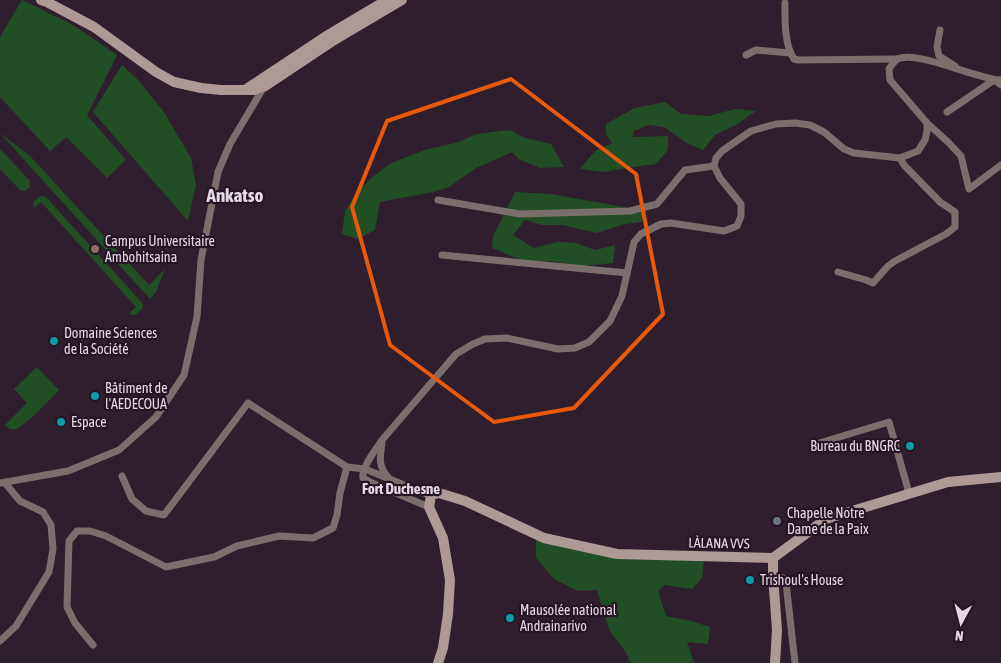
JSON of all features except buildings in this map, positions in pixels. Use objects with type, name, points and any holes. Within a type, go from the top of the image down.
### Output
[{"type":"main road","points":[[41,0],[94,27],[156,72],[174,82],[201,88],[244,90],[254,90],[265,86],[331,42],[402,0]]},
{"type":"main road","points":[[244,90],[328,35],[387,0]]},
{"type":"main road","points":[[775,663],[777,630],[773,558],[826,519],[948,482],[1001,477]]},
{"type":"main road","name":"LÀLANA VVS","points":[[431,496],[439,493],[465,501],[544,538],[617,554],[773,558]]},
{"type":"main road","points":[[431,496],[429,507],[443,538],[450,580],[448,614],[443,648],[438,663]]},
{"type":"street","points":[[785,3],[785,25],[790,53],[794,59],[897,59],[912,57],[998,80],[1001,86]]},
{"type":"street","points":[[940,30],[937,47],[939,56],[959,69]]},
{"type":"street","points":[[746,55],[756,50],[790,53]]},
{"type":"street","points":[[897,59],[889,69],[890,80],[927,122],[961,156],[969,189],[1001,165]]},
{"type":"street","points":[[2,483],[68,472],[119,450],[156,417],[184,375],[197,318],[201,260],[218,172],[230,144],[272,72]]},
{"type":"street","points":[[947,112],[998,80]]},
{"type":"street","points":[[429,507],[372,483],[363,478],[362,473],[382,440],[456,354],[473,344],[485,340],[507,338],[558,349],[575,348],[589,342],[610,321],[622,296],[634,242],[641,234],[661,224],[671,223],[724,231],[737,226],[741,216],[741,204],[720,178],[714,166],[716,158],[722,151],[751,131],[776,124],[795,123],[810,125],[824,132],[844,149],[854,153],[900,158],[918,151],[925,140],[927,122]]},
{"type":"street","points":[[838,272],[866,280],[873,284],[888,266],[895,261],[946,234],[955,227],[954,212],[940,202],[904,165],[900,158]]},
{"type":"street","points":[[438,200],[520,214],[630,211],[657,204],[685,170],[714,166]]},
{"type":"street","points":[[442,255],[627,273]]},
{"type":"street","points":[[122,476],[132,499],[146,511],[164,514],[248,403],[347,466],[365,469],[431,496]]},
{"type":"street","points":[[816,444],[889,422],[910,493]]},
{"type":"street","points":[[382,440],[381,467],[390,479]]},
{"type":"street","points":[[93,645],[75,623],[67,606],[68,541],[78,531],[90,531],[106,536],[166,567],[214,557],[237,546],[279,536],[313,538],[333,528],[347,466]]},
{"type":"street","points":[[0,641],[16,626],[49,572],[53,549],[51,525],[43,512],[20,500],[2,483]]},
{"type":"street","points":[[773,575],[783,578],[786,583],[796,663]]},
{"type":"highlighted area","points":[[511,79],[636,174],[663,314],[574,408],[494,422],[390,345],[352,207],[387,121]]},
{"type":"green space","points":[[22,0],[73,25],[117,55],[87,115],[126,160],[107,178],[66,137],[50,151],[0,97],[0,37]]},
{"type":"green space","points":[[122,65],[137,79],[164,112],[191,158],[196,185],[188,221],[93,112]]},
{"type":"green space","points":[[665,102],[681,114],[709,116],[735,109],[756,111],[736,125],[715,135],[703,150],[687,143],[664,127],[648,125],[634,131],[633,137],[668,136],[668,150],[656,164],[603,172],[580,169],[595,151],[612,143],[606,134],[606,124],[635,108]]},
{"type":"green space","points":[[510,130],[525,138],[551,144],[564,167],[540,168],[519,159],[512,152],[476,168],[449,187],[380,202],[375,230],[358,239],[342,234],[345,211],[357,192],[391,163],[425,150],[459,142],[476,134]]},
{"type":"green space","points":[[0,133],[30,156],[149,285],[165,269],[156,292],[150,299]]},
{"type":"green space","points":[[0,149],[30,181],[30,187],[25,191],[20,190],[0,169]]},
{"type":"green space","points":[[515,192],[551,194],[646,211],[642,222],[625,224],[597,233],[562,225],[542,225],[525,220],[513,235],[534,248],[557,242],[576,243],[595,250],[615,245],[613,263],[581,266],[551,261],[524,261],[492,248],[493,236]]},
{"type":"green space","points":[[43,196],[46,197],[143,304],[142,309],[135,315],[129,313],[136,307],[41,202],[34,208],[33,202]]},
{"type":"green space","points":[[37,367],[59,390],[25,423],[16,429],[11,429],[5,425],[27,403],[14,389]]},
{"type":"green space","points":[[536,540],[704,559],[702,578],[692,589],[664,585],[658,591],[666,616],[710,627],[708,644],[687,642],[694,663],[630,663],[626,652],[609,630],[597,590],[578,591],[554,579],[536,558]]},
{"type":"place","name":"Campus Universitaire Ambohitsaina","points":[[95,249]]},
{"type":"place","name":"Domaine Sciences de la Société","points":[[54,341]]},
{"type":"place","name":"Bâtiment de l'AEDECOUA","points":[[95,396]]},
{"type":"place","name":"Espace","points":[[61,422]]},
{"type":"place","name":"Bureau du BNGRC","points":[[910,446]]},
{"type":"place","name":"Chapelle Notre Dame de la Paix","points":[[777,521]]},
{"type":"place","name":"Trishoul's House","points":[[750,580]]},
{"type":"place","name":"Mausolée national Andrainarivo","points":[[510,618]]},
{"type":"district","name":"Ankatso","points":[[235,195]]},
{"type":"district","name":"Fort Duchesne","points":[[401,489]]}]
